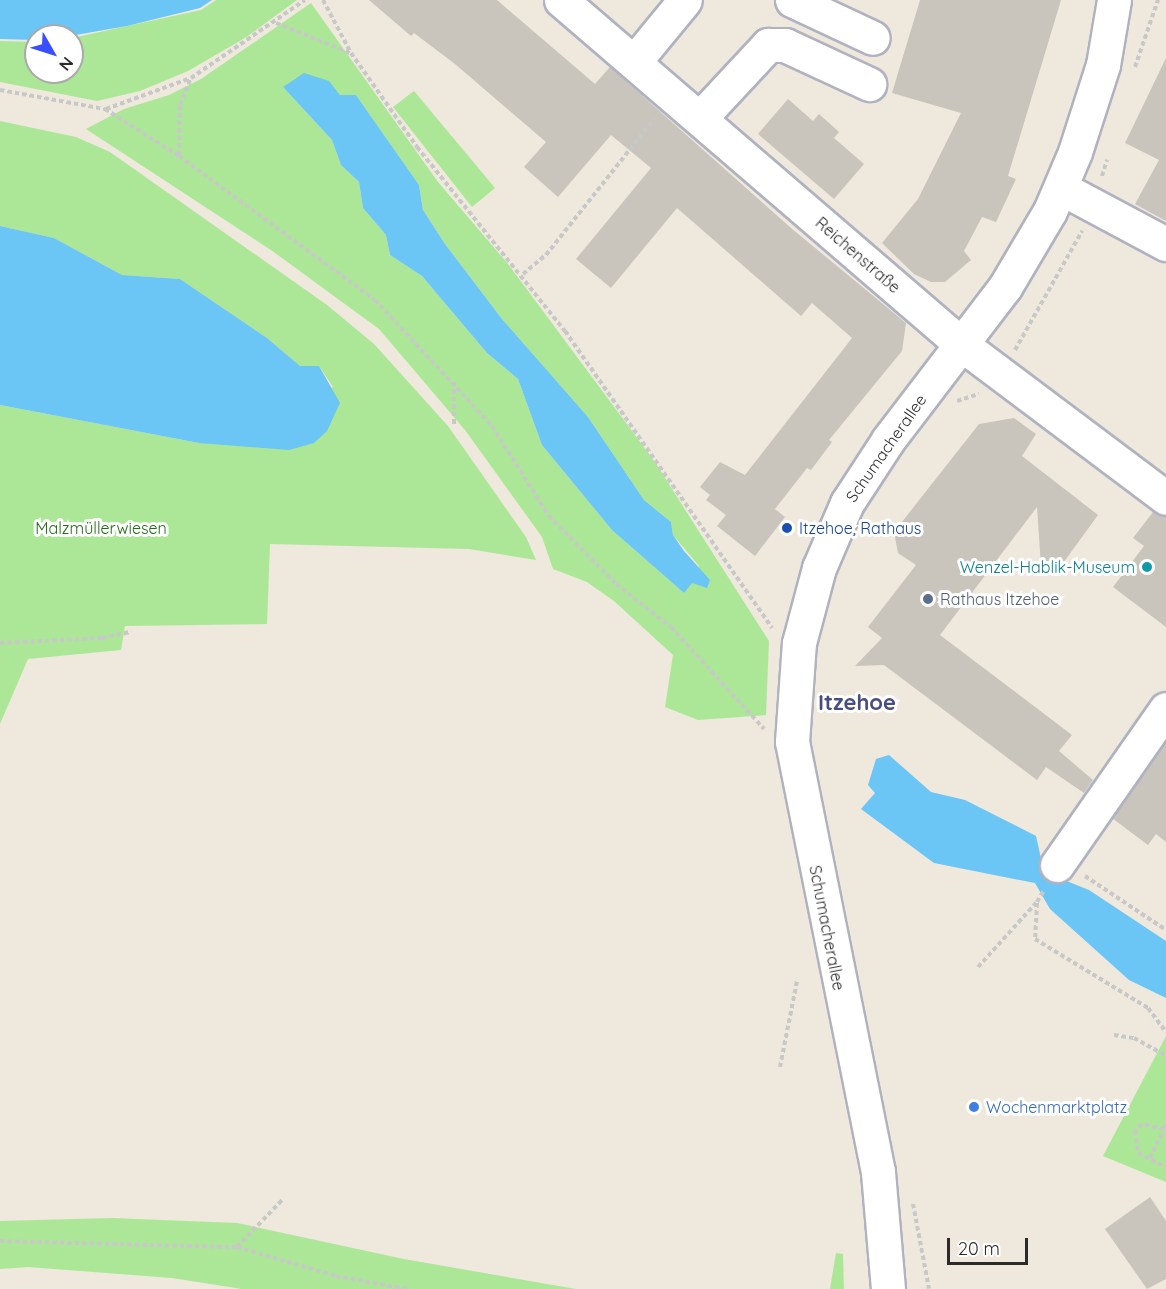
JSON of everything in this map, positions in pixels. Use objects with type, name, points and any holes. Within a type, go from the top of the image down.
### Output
[{"type":"street","name":"Reichenstraße","points":[[561,0],[961,344],[1166,498]]},
{"type":"street","points":[[634,62],[685,0]]},
{"type":"street","points":[[792,0],[873,38]]},
{"type":"street","name":"Schumacherallee","points":[[888,1289],[878,1172],[792,742],[799,643],[819,568],[847,503],[888,440],[1015,272],[1061,188],[1103,65],[1114,0]]},
{"type":"street","points":[[700,118],[768,45],[785,45],[869,84]]},
{"type":"street","points":[[1061,188],[1166,244]]},
{"type":"street","points":[[1057,865],[1164,716]]},
{"type":"path","points":[[105,109],[191,78],[305,0]]},
{"type":"path","points":[[323,0],[351,53],[417,147],[523,274],[741,588],[772,628],[799,643]]},
{"type":"path","points":[[1131,79],[1158,0]]},
{"type":"path","points":[[276,22],[351,53]]},
{"type":"path","points":[[179,156],[180,105],[191,78]]},
{"type":"path","points":[[0,90],[105,109],[179,156],[375,300],[454,381],[492,426],[549,516],[616,584],[671,627],[768,734]]},
{"type":"path","points":[[523,274],[546,255],[673,95]]},
{"type":"path","points":[[952,402],[983,393],[1015,350],[1092,205],[1108,154]]},
{"type":"path","points":[[454,381],[454,426]]},
{"type":"path","points":[[0,643],[102,638],[132,632]]},
{"type":"path","points":[[1057,865],[1095,880],[1142,917],[1166,930]]},
{"type":"path","points":[[978,967],[1037,902],[1035,939],[1148,1008],[1166,1032]]},
{"type":"path","points":[[780,1067],[797,981]]},
{"type":"path","points":[[1114,1035],[1134,1038],[1166,1056]]},
{"type":"path","points":[[1150,1158],[1165,1127],[1142,1124],[1135,1131],[1138,1153],[1166,1167]]},
{"type":"path","points":[[912,1197],[929,1289]]},
{"type":"path","points":[[237,1247],[283,1199]]},
{"type":"path","points":[[0,1241],[237,1247],[336,1276],[407,1289]]},
{"type":"green space","points":[[216,0],[297,0],[245,38],[188,71],[140,91],[97,101],[0,82],[0,41],[24,42],[24,84],[84,84],[84,35],[201,10]]},
{"type":"green space","points":[[311,3],[438,182],[508,264],[655,462],[769,641],[766,715],[698,720],[665,707],[673,655],[614,601],[587,582],[553,569],[542,537],[465,430],[379,329],[271,250],[86,129],[124,109],[169,95],[201,79]],"holes":[[[328,81],[340,95],[356,95],[419,185],[423,210],[445,244],[502,319],[588,417],[644,500],[671,522],[673,535],[699,566],[684,593],[612,530],[542,445],[518,379],[487,353],[422,276],[390,255],[386,235],[363,208],[359,182],[341,165],[332,140],[283,87]]]},
{"type":"green space","points":[[414,91],[495,188],[472,207],[393,107]]},
{"type":"green space","name":"Malzmüllerwiesen","points":[[0,121],[76,137],[110,152],[327,305],[374,344],[448,426],[526,537],[536,560],[469,549],[270,544],[267,624],[125,626],[121,650],[28,659],[0,724],[0,405],[199,443],[333,387],[319,366],[300,366],[267,338],[180,279],[122,275],[54,238],[0,226]]},
{"type":"green space","points":[[1166,1036],[1166,1182],[1103,1156]]},
{"type":"green space","points":[[112,1218],[237,1223],[404,1259],[576,1289],[242,1289],[172,1278],[28,1267],[0,1269],[0,1221]]},
{"type":"green space","points":[[836,1253],[843,1254],[844,1289],[830,1289]]},
{"type":"water","points":[[0,0],[212,0],[200,8],[127,26],[84,34],[84,24],[24,24],[24,40],[0,39]]},
{"type":"water","points":[[304,73],[329,81],[340,95],[356,95],[419,185],[423,210],[445,244],[502,319],[588,417],[644,500],[671,522],[673,535],[710,580],[707,588],[692,583],[684,593],[612,530],[542,445],[518,379],[487,353],[422,276],[390,255],[386,235],[363,208],[359,182],[341,165],[332,140],[283,87]]},
{"type":"water","points":[[0,226],[54,238],[122,275],[180,279],[267,338],[300,366],[319,366],[340,403],[327,431],[314,443],[289,450],[199,443],[0,405]]},
{"type":"water","points":[[889,755],[931,792],[965,800],[1036,836],[1044,872],[1089,890],[1166,941],[1166,998],[1129,980],[1050,909],[1035,883],[934,863],[861,809],[875,793],[868,785],[876,759]]},
{"type":"building","points":[[369,0],[497,0],[595,84],[610,67],[791,228],[906,323],[902,351],[829,440],[832,442],[811,470],[807,468],[775,509],[785,517],[755,556],[717,526],[726,515],[706,500],[710,495],[700,487],[720,462],[745,475],[852,338],[812,303],[801,316],[677,208],[611,288],[576,259],[651,168],[611,135],[558,197],[524,167],[546,142],[455,64],[414,33],[411,36]]},
{"type":"building","points":[[920,0],[1061,0],[1008,176],[1016,179],[996,222],[982,217],[964,251],[971,260],[945,282],[931,282],[914,274],[882,243],[918,199],[961,113],[892,93]]},
{"type":"building","points":[[1166,58],[1166,221],[1135,204],[1159,160],[1125,143]]},
{"type":"building","points":[[788,99],[813,121],[819,114],[839,132],[834,138],[864,164],[834,199],[758,134]]},
{"type":"building","name":"Rathaus Itzehoe","points":[[1014,418],[1036,434],[1022,456],[1098,515],[1058,570],[1048,571],[1041,566],[1037,507],[940,635],[1072,735],[1059,751],[1093,780],[1084,793],[1046,767],[1037,780],[884,665],[855,666],[882,638],[868,627],[916,565],[898,553],[894,532],[979,424]]},
{"type":"building","name":"Wenzel-Hablik-Museum","points":[[1153,512],[1166,516],[1166,627],[1113,587],[1144,546],[1133,538]]},
{"type":"building","points":[[1166,742],[1166,842],[1156,834],[1148,845],[1112,818]]},
{"type":"building","points":[[1150,1197],[1166,1221],[1166,1279],[1147,1289],[1105,1229]]},
{"type":"place","name":"Itzehoe, Rathaus","points":[[787,528]]},
{"type":"place","name":"Wenzel-Hablik-Museum","points":[[1147,567]]},
{"type":"place","name":"Rathaus Itzehoe","points":[[928,599]]},
{"type":"place","name":"Wochenmarktplatz","points":[[974,1107]]},
{"type":"district","name":"Itzehoe","points":[[857,703]]}]
